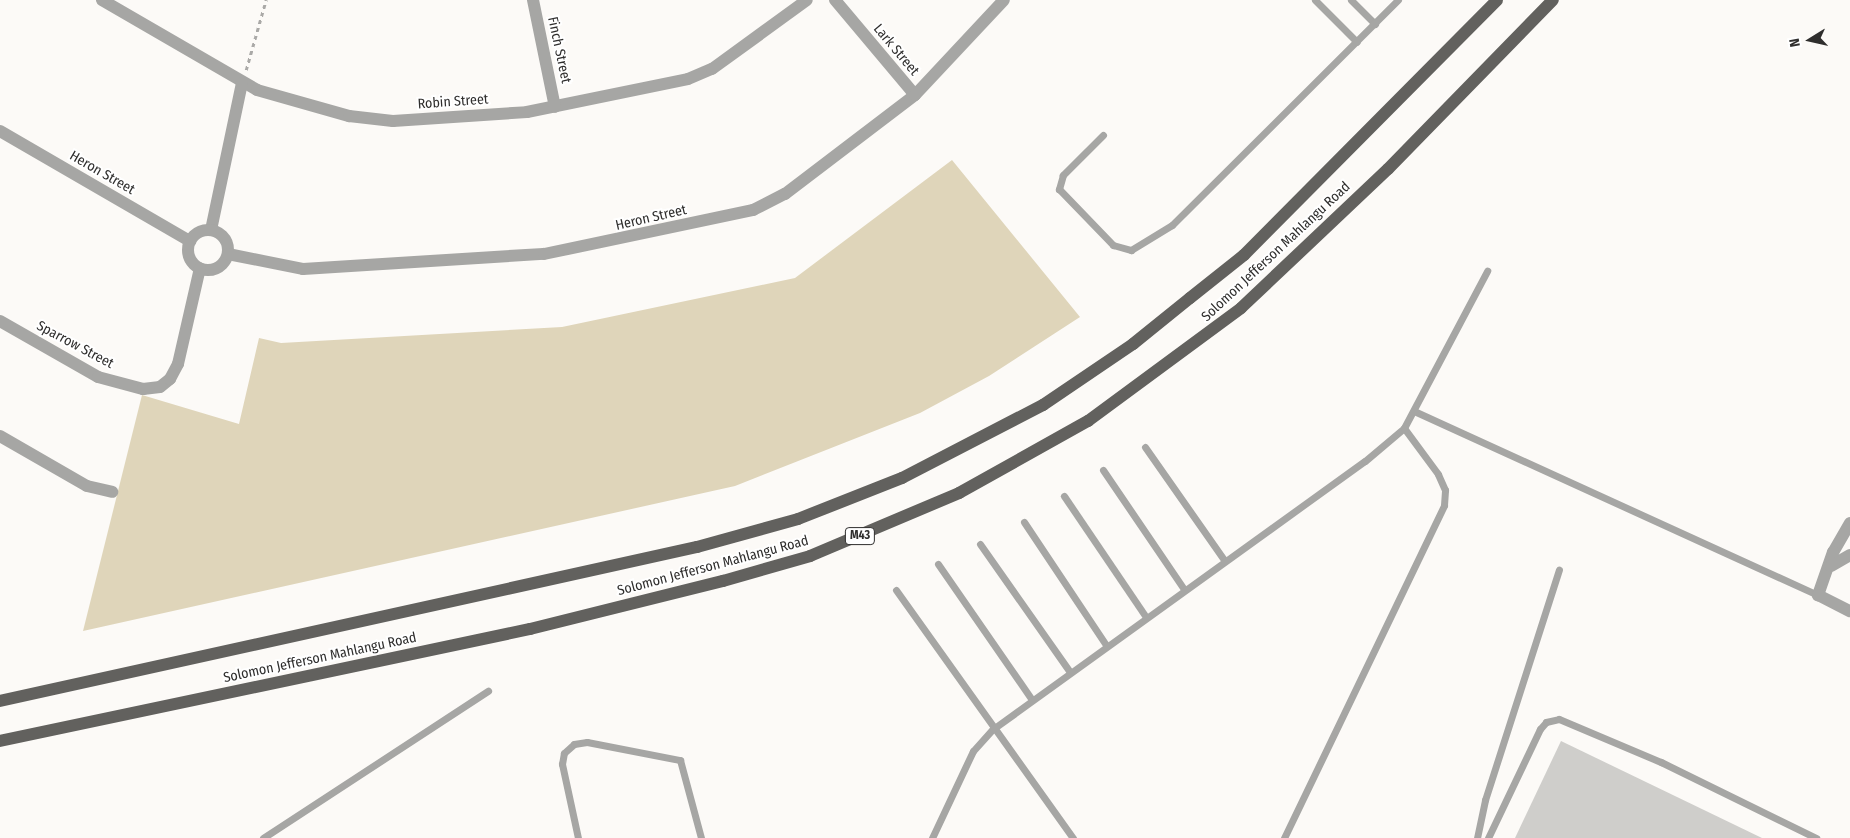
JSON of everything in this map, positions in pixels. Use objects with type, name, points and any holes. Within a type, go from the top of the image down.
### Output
[{"type":"main road","name":"Solomon Jefferson Mahlangu Road","points":[[0,701],[697,547],[798,519],[902,478],[1043,404],[1133,344],[1244,255],[1497,0]]},
{"type":"main road","name":"Solomon Jefferson Mahlangu Road","points":[[0,740],[530,629],[723,581],[810,556],[960,493],[1088,421],[1234,314],[1388,169],[1553,0]]},
{"type":"street","name":"Robin Street","points":[[102,0],[242,83],[276,97],[380,120],[527,112],[700,74],[807,0]]},
{"type":"street","name":"Finch Street","points":[[533,0],[556,107]]},
{"type":"street","name":"Lark Street","points":[[835,0],[915,95]]},
{"type":"street","name":"Heron Street","points":[[228,254],[304,270],[544,254],[753,210],[785,194],[915,95],[1004,0]]},
{"type":"street","points":[[212,230],[242,83]]},
{"type":"street","name":"Heron Street","points":[[0,131],[190,241]]},
{"type":"street","points":[[212,230],[226,241],[228,254],[214,269],[200,268],[190,260],[190,241],[199,232],[212,230]]},
{"type":"street","name":"Sparrow Street","points":[[0,321],[98,377],[144,389],[160,387],[170,379],[178,364],[200,268]]},
{"type":"street","points":[[0,436],[87,486],[112,492]]},
{"type":"street","points":[[1850,523],[1833,552],[1831,566],[1818,595],[1850,611]]},
{"type":"street","points":[[1831,566],[1850,555]]},
{"type":"lane","points":[[1315,0],[1357,42]]},
{"type":"lane","points":[[1351,0],[1375,24]]},
{"type":"lane","points":[[1103,135],[1064,175],[1059,188],[1113,245],[1131,250],[1172,225],[1398,0]]},
{"type":"lane","points":[[932,838],[973,752],[993,729],[1106,645],[1365,461],[1404,428],[1487,271]]},
{"type":"lane","points":[[1414,411],[1818,595]]},
{"type":"lane","points":[[1284,838],[1444,505],[1444,490],[1438,474],[1404,428]]},
{"type":"lane","points":[[1145,448],[1224,560]]},
{"type":"lane","points":[[1103,470],[1184,589]]},
{"type":"lane","points":[[1064,496],[1146,617]]},
{"type":"lane","points":[[1024,522],[1106,645]]},
{"type":"lane","points":[[980,544],[1070,672]]},
{"type":"lane","points":[[938,564],[1032,700]]},
{"type":"lane","points":[[1477,838],[1504,737],[1559,570]]},
{"type":"lane","points":[[896,590],[993,729],[1073,838]]},
{"type":"lane","points":[[263,838],[488,691]]},
{"type":"lane","points":[[1488,838],[1540,728],[1546,722],[1559,719],[1660,762],[1816,838]]},
{"type":"lane","points":[[578,838],[562,764],[564,753],[574,744],[587,742],[680,760],[701,838]]},
{"type":"path","points":[[242,83],[266,0]]},
{"type":"shaded area","points":[[952,160],[1080,317],[989,376],[920,413],[735,486],[83,631],[142,395],[239,424],[259,338],[281,343],[562,327],[795,278]]},
{"type":"building","points":[[1561,741],[1762,838],[1515,838]]}]
